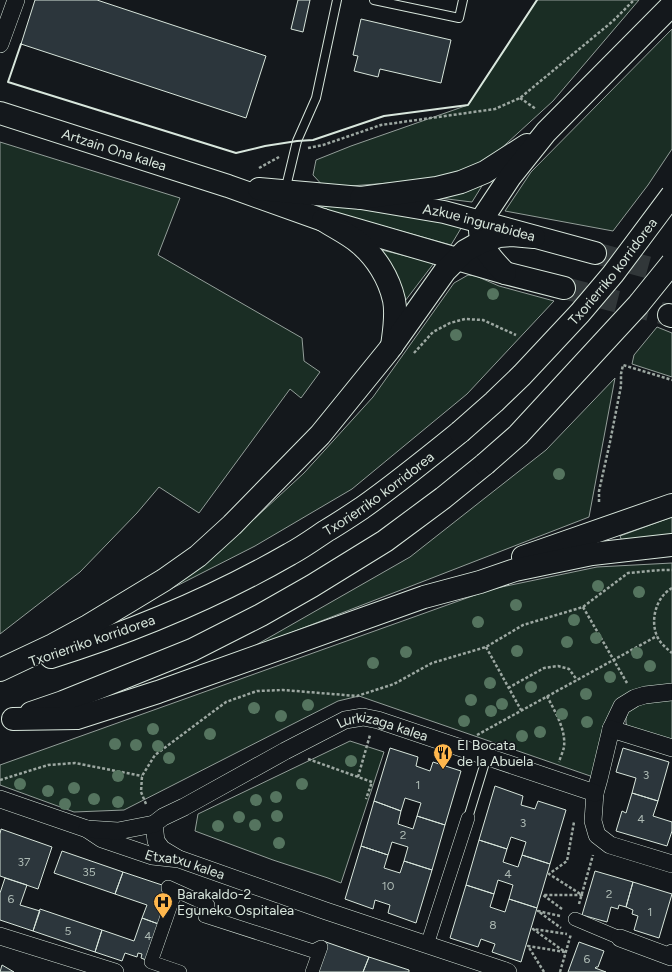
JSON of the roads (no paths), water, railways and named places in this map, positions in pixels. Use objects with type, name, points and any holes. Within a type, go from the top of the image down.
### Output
[{"type":"main road","points":[[0,671],[54,645],[164,580],[198,556],[232,525],[320,436],[390,348],[445,271],[465,251],[480,232],[510,177],[546,132],[672,5]]},
{"type":"main road","name":"Artzain Ona kalea","points":[[0,113],[228,186],[284,198],[361,198]]},
{"type":"main road","points":[[361,198],[437,188],[461,182],[496,166],[546,132]]},
{"type":"main road","name":"Txorierriko korridorea","points":[[0,671],[87,646],[205,598],[292,554],[361,509],[420,465],[460,432],[522,375],[614,274],[672,195]]},
{"type":"main road","name":"Artzain Ona kalea","points":[[284,198],[323,220],[457,259]]},
{"type":"main road","name":"Azkue ingurabidea","points":[[361,198],[444,212],[480,232],[499,236],[512,235],[534,237],[595,253]]},
{"type":"main road","points":[[323,220],[359,243],[375,259],[387,279],[394,301],[395,322],[390,348]]},
{"type":"main road","points":[[480,232],[485,249],[506,273]]},
{"type":"main road","points":[[457,259],[564,288]]},
{"type":"main road","points":[[7,721],[62,702],[192,650],[261,615],[312,586],[385,541],[443,498],[524,430],[638,305],[672,263]]},
{"type":"main road","points":[[424,597],[472,574],[672,505]]},
{"type":"main road","points":[[7,721],[77,718],[158,692],[424,597],[480,582],[515,570],[592,554],[672,545]]},
{"type":"street","points":[[0,44],[16,0]]},
{"type":"street","points":[[672,692],[645,695],[635,698],[622,706],[611,730],[595,793],[593,821],[597,835],[610,845],[672,864]]},
{"type":"street","name":"Lurkizaga kalea","points":[[87,829],[118,831],[154,824],[163,817],[184,807],[285,750],[345,720],[363,717],[378,720],[595,793]]},
{"type":"street","points":[[611,730],[672,748]]},
{"type":"street","name":"Etxatxu kalea","points":[[0,799],[87,829],[102,839],[152,856],[179,858],[326,911],[508,972]]},
{"type":"street","points":[[427,944],[468,818]]},
{"type":"street","points":[[154,824],[156,841],[162,849],[179,858]]},
{"type":"street","points":[[180,972],[151,962],[173,899],[168,887],[208,905],[205,916],[313,951],[321,947],[312,972]]},
{"type":"street","points":[[575,919],[671,957],[672,953]]},
{"type":"street","points":[[0,936],[115,972]]},
{"type":"lane","points":[[284,198],[296,141],[316,98],[337,0]]},
{"type":"lane","points":[[374,0],[459,18],[463,0]]},
{"type":"lane","points":[[468,818],[487,756]]},
{"type":"tunnel","points":[[595,253],[672,274]]},
{"type":"tunnel","points":[[564,288],[669,315]]},
{"type":"place","name":"El Bocata de la Abuela","points":[[443,770]]},
{"type":"place","name":"Barakaldo-2 Eguneko Ospitalea","points":[[163,919]]}]
